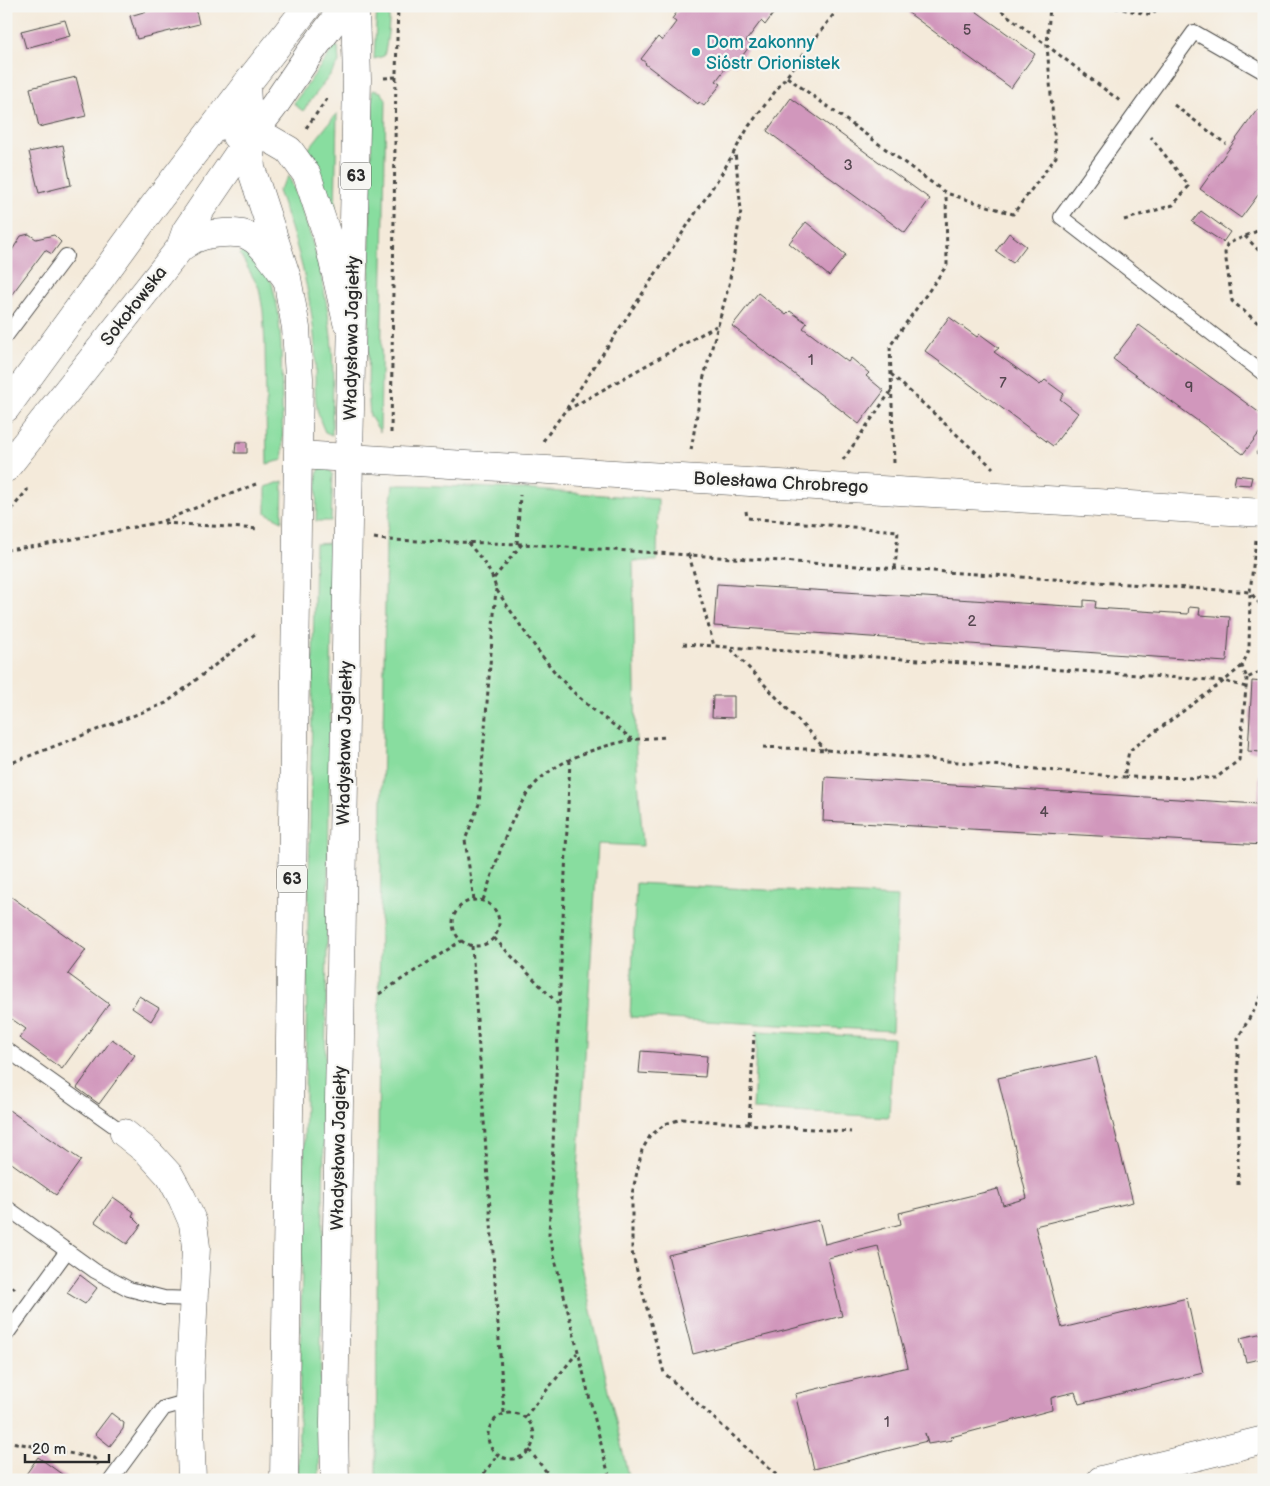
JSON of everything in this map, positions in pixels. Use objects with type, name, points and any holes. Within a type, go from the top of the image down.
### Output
[{"type":"main road","points":[[6,408],[199,145],[308,6]]},
{"type":"main road","name":"Sokołowska","points":[[6,468],[180,248],[186,231],[250,137],[345,6]]},
{"type":"main road","name":"Władysława Jagiełły","points":[[335,1480],[334,1404],[349,457],[358,80],[355,6]]},
{"type":"main road","name":"63","points":[[246,85],[251,168],[287,278],[297,338],[299,378],[284,1480]]},
{"type":"main road","points":[[199,145],[232,135],[270,139],[289,150],[308,175],[327,235],[353,345]]},
{"type":"main road","points":[[180,248],[197,238],[214,234],[243,234],[260,245],[287,278]]},
{"type":"main road","name":"Bolesława Chrobrego","points":[[299,455],[349,457],[392,462],[517,467],[1260,522]]},
{"type":"main road","points":[[124,1133],[149,1153],[170,1176],[193,1223],[196,1247],[189,1401],[192,1480]]},
{"type":"main road","points":[[1101,1480],[1264,1440]]},
{"type":"lane","points":[[1264,72],[1194,32],[1061,218],[1264,374]]},
{"type":"lane","points":[[6,336],[66,256]]},
{"type":"lane","points":[[6,1049],[124,1133]]},
{"type":"lane","points":[[6,1207],[95,1271],[129,1289],[164,1298],[194,1299]]},
{"type":"lane","points":[[6,1336],[67,1251]]},
{"type":"lane","points":[[107,1476],[164,1408],[189,1401]]},
{"type":"path","points":[[391,439],[398,6]]},
{"type":"path","points":[[538,448],[565,411],[722,173],[749,126],[840,6]]},
{"type":"path","points":[[995,6],[1137,113]]},
{"type":"path","points":[[787,77],[946,193],[1013,214],[1056,157],[1047,45],[1050,6]]},
{"type":"path","points":[[1107,6],[1152,15],[1159,6]]},
{"type":"path","points":[[301,134],[329,96]]},
{"type":"path","points":[[1174,105],[1226,144]]},
{"type":"path","points":[[1124,220],[1173,205],[1189,186],[1151,137]]},
{"type":"path","points":[[690,456],[702,384],[729,285],[741,210],[735,151]]},
{"type":"path","points":[[894,467],[890,346],[947,265],[946,193]]},
{"type":"path","points":[[1264,228],[1227,244],[1225,252],[1232,300],[1264,328]]},
{"type":"path","points":[[1245,236],[1264,256]]},
{"type":"path","points":[[565,411],[717,326]]},
{"type":"path","points":[[891,374],[995,470]]},
{"type":"path","points":[[839,465],[892,391]]},
{"type":"path","points":[[6,550],[38,546],[160,522],[256,484]]},
{"type":"path","points":[[516,544],[520,489]]},
{"type":"path","points":[[745,504],[747,518],[898,531],[895,569]]},
{"type":"path","points":[[160,522],[258,529]]},
{"type":"path","points":[[1124,777],[1129,751],[1242,666],[1249,650],[1250,592],[1260,522]]},
{"type":"path","points":[[366,537],[386,540],[522,544],[1250,592],[1264,609]]},
{"type":"path","points":[[468,542],[489,569],[494,578],[496,589],[479,804],[466,840],[474,900]]},
{"type":"path","points":[[494,578],[522,544]]},
{"type":"path","points":[[689,555],[714,646]]},
{"type":"path","points":[[496,589],[535,647],[564,682],[581,699],[633,740]]},
{"type":"path","points":[[6,765],[166,703],[255,634]]},
{"type":"path","points":[[682,644],[1224,681],[1246,686]]},
{"type":"path","points":[[730,648],[826,750]]},
{"type":"path","points":[[763,747],[826,750],[1124,777],[1216,778],[1239,760],[1247,678],[1242,666]]},
{"type":"path","points":[[1247,678],[1264,670]]},
{"type":"path","points":[[483,900],[515,815],[531,788],[549,771],[570,760],[607,746],[633,740],[666,737]]},
{"type":"path","points":[[570,760],[549,1235],[610,1480]]},
{"type":"path","points":[[483,900],[496,909],[500,924],[498,932],[488,943],[472,946],[462,941],[454,929],[454,915],[463,903],[483,900]]},
{"type":"path","points":[[494,938],[558,1004]]},
{"type":"path","points":[[379,994],[462,941]]},
{"type":"path","points":[[472,946],[504,1413]]},
{"type":"path","points":[[1238,1185],[1238,1038],[1264,992]]},
{"type":"path","points":[[749,1124],[754,1035]]},
{"type":"path","points":[[782,1480],[664,1373],[632,1252],[632,1194],[642,1150],[650,1136],[665,1124],[682,1119],[850,1132]]},
{"type":"path","points":[[525,1417],[578,1352]]},
{"type":"path","points":[[504,1413],[518,1414],[525,1417],[530,1422],[534,1436],[529,1450],[518,1458],[504,1458],[498,1455],[489,1444],[487,1436],[492,1422],[497,1416],[504,1413]]},
{"type":"path","points":[[6,1441],[94,1458],[107,1476]]},
{"type":"path","points":[[529,1450],[552,1480]]},
{"type":"path","points":[[479,1480],[498,1455]]},
{"type":"green space","points":[[377,6],[390,6],[384,56],[374,59]]},
{"type":"green space","points":[[335,46],[338,47],[339,63],[303,111],[294,103]]},
{"type":"green space","points":[[373,90],[381,92],[386,99],[380,432],[370,416],[368,392]]},
{"type":"green space","points":[[337,113],[335,216],[323,183],[306,152]]},
{"type":"green space","points":[[289,176],[315,250],[324,289],[332,341],[332,435],[325,432],[317,410],[315,346],[307,286],[297,248],[278,191]]},
{"type":"green space","points":[[245,249],[260,263],[272,283],[278,310],[281,344],[283,460],[267,464],[263,311],[259,288],[240,254]]},
{"type":"green space","points":[[321,467],[327,467],[333,474],[331,521],[316,521],[317,474]]},
{"type":"green space","points":[[283,481],[282,521],[266,513],[266,487]]},
{"type":"green space","points":[[393,485],[520,489],[658,499],[657,561],[633,561],[636,750],[643,846],[598,844],[574,1235],[629,1480],[376,1480],[379,994],[386,540]]},
{"type":"green space","points":[[333,543],[319,1480],[298,1480],[315,544]]},
{"type":"green space","points":[[636,883],[898,897],[892,1031],[630,1017]]},
{"type":"green space","points":[[757,1031],[893,1038],[889,1117],[753,1110]]},
{"type":"building","points":[[164,6],[195,6],[199,24],[137,39],[130,16]]},
{"type":"building","name":"Dom zakonny Sióstr Orionistek","points":[[681,6],[779,6],[765,25],[761,21],[746,41],[751,44],[735,66],[730,62],[716,81],[721,84],[704,106],[699,102],[698,104],[641,59],[658,37],[662,41],[676,22],[672,19]]},
{"type":"building","points":[[899,6],[969,6],[1035,54],[1011,88]]},
{"type":"building","points":[[65,20],[70,36],[26,48],[21,31]]},
{"type":"building","points":[[76,77],[86,116],[39,127],[30,88]]},
{"type":"building","points":[[791,98],[930,199],[905,233],[767,131]]},
{"type":"building","points":[[1257,110],[1264,114],[1264,187],[1241,218],[1200,189]]},
{"type":"building","points":[[63,145],[71,185],[39,193],[29,152]]},
{"type":"building","points":[[1201,211],[1230,232],[1223,242],[1192,222]]},
{"type":"building","points":[[806,222],[846,255],[829,276],[789,243]]},
{"type":"building","points":[[1009,233],[1026,246],[1013,263],[996,251]]},
{"type":"building","points":[[29,234],[36,239],[54,235],[61,242],[52,254],[45,250],[6,302],[6,253],[11,252],[21,236]]},
{"type":"building","points":[[758,293],[786,315],[790,311],[807,323],[803,328],[848,362],[851,358],[869,373],[866,376],[884,391],[859,424],[732,326]]},
{"type":"building","points":[[949,317],[977,337],[980,334],[999,348],[994,352],[1040,385],[1045,380],[1064,394],[1060,399],[1078,413],[1053,446],[925,351]]},
{"type":"building","points":[[1139,325],[1264,416],[1264,427],[1243,454],[1113,359]]},
{"type":"building","points":[[236,442],[247,442],[247,453],[235,453]]},
{"type":"building","points":[[1264,442],[1264,459],[1256,453]]},
{"type":"building","points":[[1236,475],[1252,477],[1250,485],[1234,484]]},
{"type":"building","points":[[717,584],[1084,607],[1084,600],[1096,601],[1095,608],[1188,614],[1189,607],[1200,608],[1199,615],[1230,617],[1227,659],[1226,662],[714,626]]},
{"type":"building","points":[[1252,681],[1264,682],[1264,845],[823,821],[825,777],[1258,804],[1261,752],[1248,751]]},
{"type":"building","points":[[713,696],[734,696],[734,718],[712,717]]},
{"type":"building","points":[[6,893],[86,950],[68,974],[109,1004],[62,1069],[19,1038],[26,1029],[6,1015]]},
{"type":"building","points":[[139,996],[159,1008],[151,1021],[132,1008]]},
{"type":"building","points":[[112,1039],[135,1055],[99,1104],[77,1088]]},
{"type":"building","points":[[641,1051],[707,1056],[705,1077],[639,1073]]},
{"type":"building","points":[[1096,1057],[1133,1202],[1035,1226],[1062,1328],[1187,1298],[1203,1373],[1079,1404],[1075,1392],[1062,1395],[1051,1398],[1052,1410],[951,1437],[952,1440],[928,1444],[925,1433],[927,1441],[814,1469],[795,1394],[908,1367],[878,1246],[828,1258],[842,1316],[693,1354],[668,1255],[819,1220],[825,1244],[901,1224],[899,1213],[998,1189],[1003,1205],[1027,1198],[998,1078]]},
{"type":"building","points":[[6,1108],[81,1160],[56,1195],[6,1159]]},
{"type":"building","points":[[113,1197],[134,1212],[132,1216],[141,1225],[127,1244],[95,1222]]},
{"type":"building","points":[[80,1275],[97,1288],[85,1304],[67,1293]]},
{"type":"building","points":[[1263,1333],[1264,1358],[1246,1362],[1240,1338]]},
{"type":"building","points":[[111,1413],[124,1423],[123,1429],[110,1446],[95,1434]]},
{"type":"building","points":[[38,1457],[70,1480],[22,1480]]},
{"type":"place","name":"Dom zakonny Sióstr Orionistek","points":[[696,52]]}]
